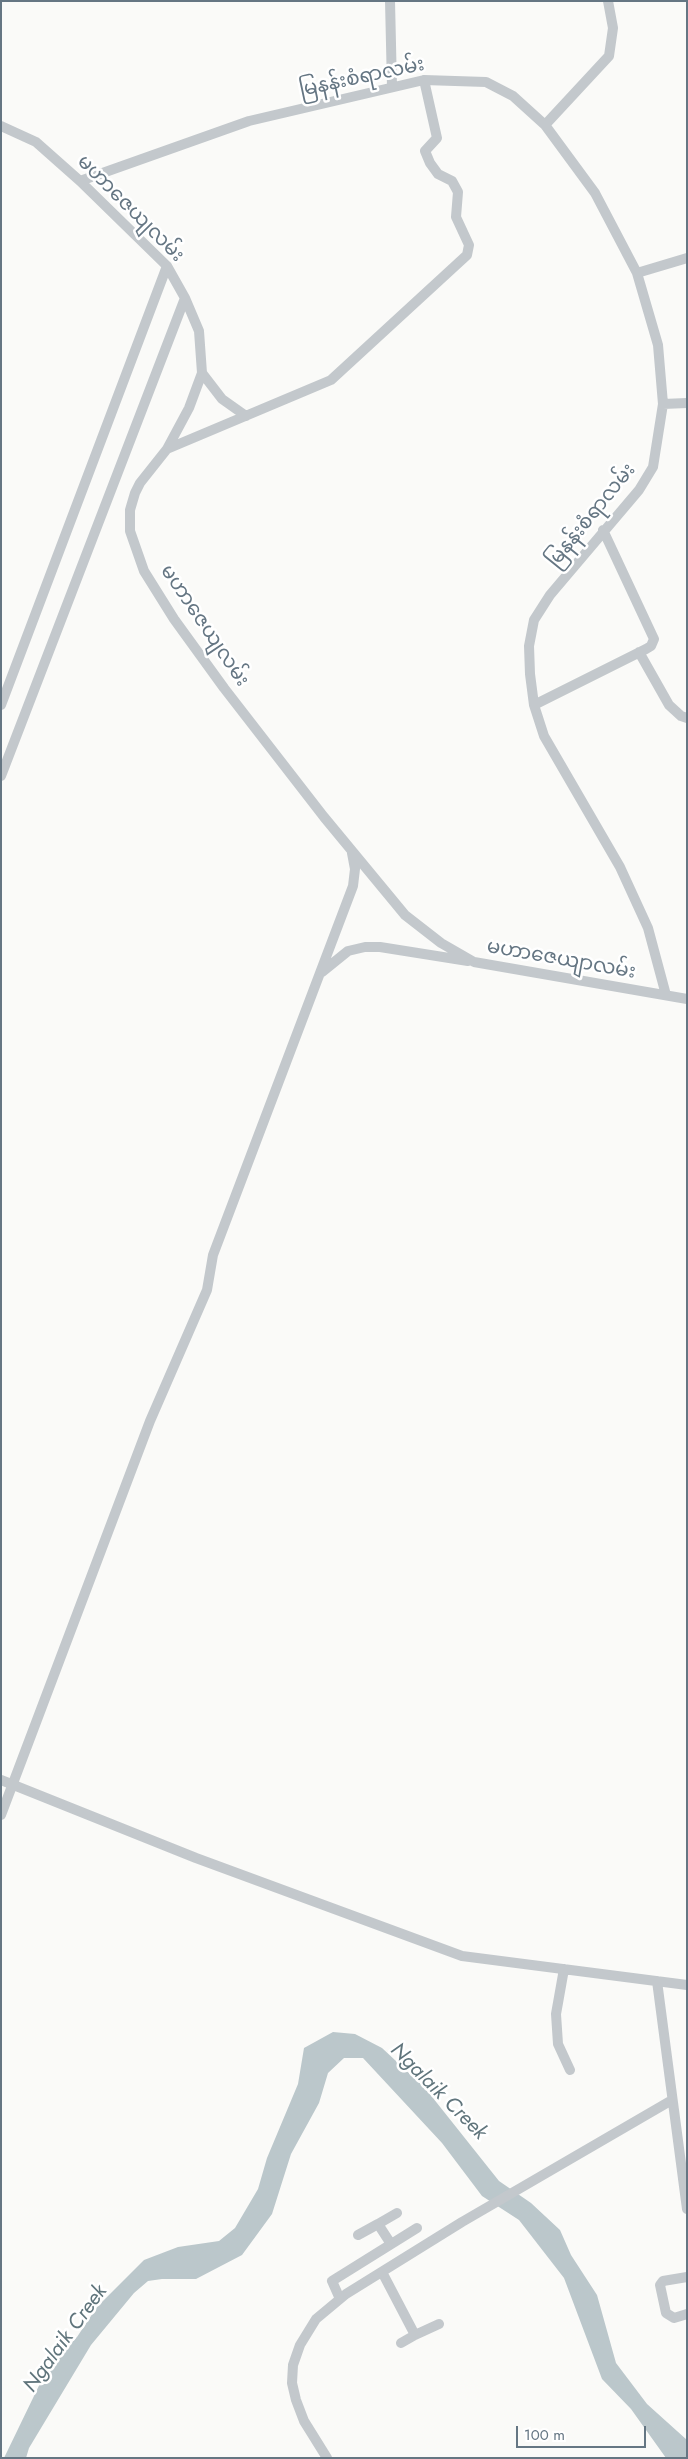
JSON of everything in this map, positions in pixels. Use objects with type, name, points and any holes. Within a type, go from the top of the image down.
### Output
[{"type":"street","points":[[390,1],[392,87]]},
{"type":"street","points":[[545,125],[609,56],[613,28],[608,1]]},
{"type":"street","points":[[167,449],[332,380],[467,255],[469,245],[456,217],[458,192],[452,181],[438,174],[430,163],[425,151],[437,138],[424,80]]},
{"type":"street","name":"မြနန်းစံရာလမ်း","points":[[80,180],[249,121],[424,80],[486,82],[513,96],[545,125],[595,194],[637,273],[658,345],[663,404],[653,467],[639,490],[550,595],[534,620],[530,646],[534,705],[544,736],[620,867],[648,928],[666,995]]},
{"type":"street","name":"မဟာဇေယျလမ်း","points":[[1,126],[36,142],[80,180],[167,266],[185,298],[199,331],[202,373],[189,408],[167,449],[140,483],[130,510],[130,531],[144,571],[174,619],[224,688],[352,852],[374,875]]},
{"type":"street","points":[[637,273],[687,258]]},
{"type":"street","points":[[1,705],[167,266]]},
{"type":"street","points":[[1,776],[185,298]]},
{"type":"street","points":[[202,373],[222,399],[246,416]]},
{"type":"street","points":[[663,404],[687,403]]},
{"type":"street","points":[[534,705],[651,646],[654,639],[652,631],[604,530]]},
{"type":"street","points":[[639,652],[669,705],[681,716],[687,718]]},
{"type":"street","points":[[1,1815],[150,1421],[207,1290],[213,1255],[353,886],[352,852]]},
{"type":"street","name":"မဟာဇေယျာလမ်း","points":[[374,875],[405,915],[441,943],[474,962],[687,998]]},
{"type":"street","points":[[319,974],[348,951],[365,946],[474,962]]},
{"type":"street","points":[[1,1780],[196,1858],[462,1956],[687,1985]]},
{"type":"street","points":[[564,1969],[556,2014],[558,2044],[570,2070]]},
{"type":"street","points":[[656,1981],[687,2209]]},
{"type":"street","points":[[326,2458],[304,2421],[292,2383],[293,2365],[307,2331],[316,2319],[340,2299],[462,2222],[672,2100]]},
{"type":"street","points":[[358,2235],[397,2213]]},
{"type":"street","points":[[378,2224],[391,2244]]},
{"type":"street","points":[[340,2299],[332,2280],[417,2228]]},
{"type":"street","points":[[382,2272],[416,2335]]},
{"type":"street","points":[[687,2277],[663,2281],[660,2285],[666,2313],[674,2318],[687,2314]]},
{"type":"street","points":[[401,2342],[439,2324]]},
{"type":"shaded area","points":[[333,2032],[355,2034],[382,2048],[425,2088],[499,2181],[531,2203],[560,2230],[571,2255],[597,2295],[616,2363],[647,2404],[687,2440],[687,2458],[666,2458],[631,2409],[602,2379],[564,2278],[519,2220],[482,2196],[442,2143],[363,2058],[344,2058],[328,2073],[319,2103],[291,2154],[272,2214],[242,2255],[196,2279],[148,2281],[134,2293],[91,2345],[29,2448],[26,2458],[4,2458],[48,2367],[77,2337],[97,2307],[144,2260],[178,2247],[219,2241],[235,2228],[258,2189],[267,2158],[298,2084],[304,2048]]},
{"type":"water label","name":"Ngalaik Creek","points":[[438,2092]]},
{"type":"water label","name":"Ngalaik Creek","points":[[66,2339]]}]
